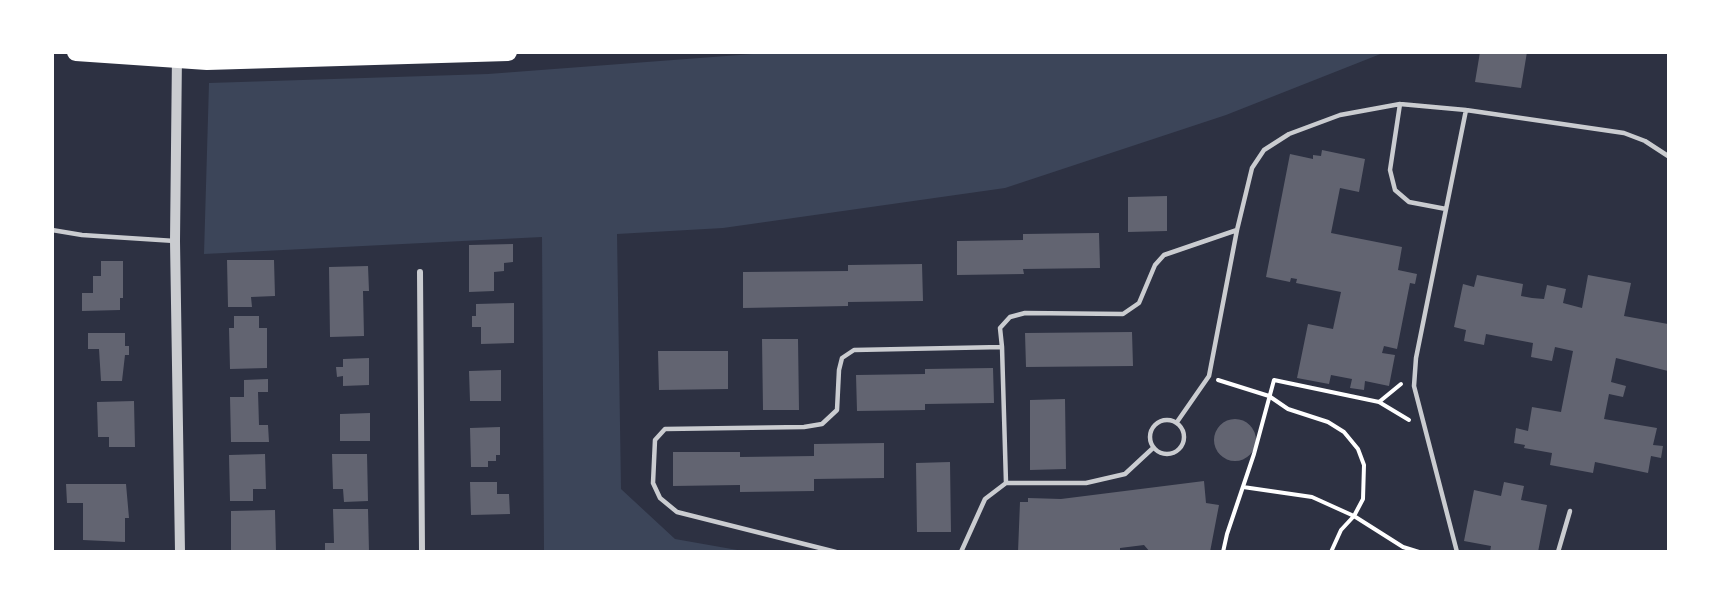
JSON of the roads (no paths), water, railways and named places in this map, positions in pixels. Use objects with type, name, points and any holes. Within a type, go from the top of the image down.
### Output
[{"type":"highway","points":[[76,52],[207,61],[508,52]]},
{"type":"street","points":[[177,52],[175,241],[180,552]]},
{"type":"street","points":[[420,272],[422,552]]},
{"type":"lane","points":[[1400,104],[1390,170],[1395,189],[1409,202],[1446,209]]},
{"type":"lane","points":[[1177,422],[1209,376],[1237,230],[1252,168],[1264,150],[1289,134],[1340,115],[1400,104],[1466,110],[1624,133],[1645,141],[1668,156]]},
{"type":"lane","points":[[1456,552],[1414,386],[1416,358],[1466,110]]},
{"type":"lane","points":[[52,230],[82,235],[175,241]]},
{"type":"lane","points":[[1006,483],[1000,327],[1010,317],[1025,313],[1123,314],[1140,303],[1155,265],[1164,255],[1237,230]]},
{"type":"lane","points":[[836,552],[677,512],[660,498],[653,483],[655,440],[665,429],[804,427],[822,424],[837,410],[839,370],[842,358],[854,350],[1002,347]]},
{"type":"lane","points":[[1163,420],[1177,422],[1184,433],[1182,446],[1177,451],[1165,454],[1153,448],[1150,442],[1152,428],[1163,420]]},
{"type":"lane","points":[[961,552],[985,499],[1006,483],[1086,483],[1125,474],[1153,448]]},
{"type":"lane","points":[[1558,552],[1570,511]]}]
